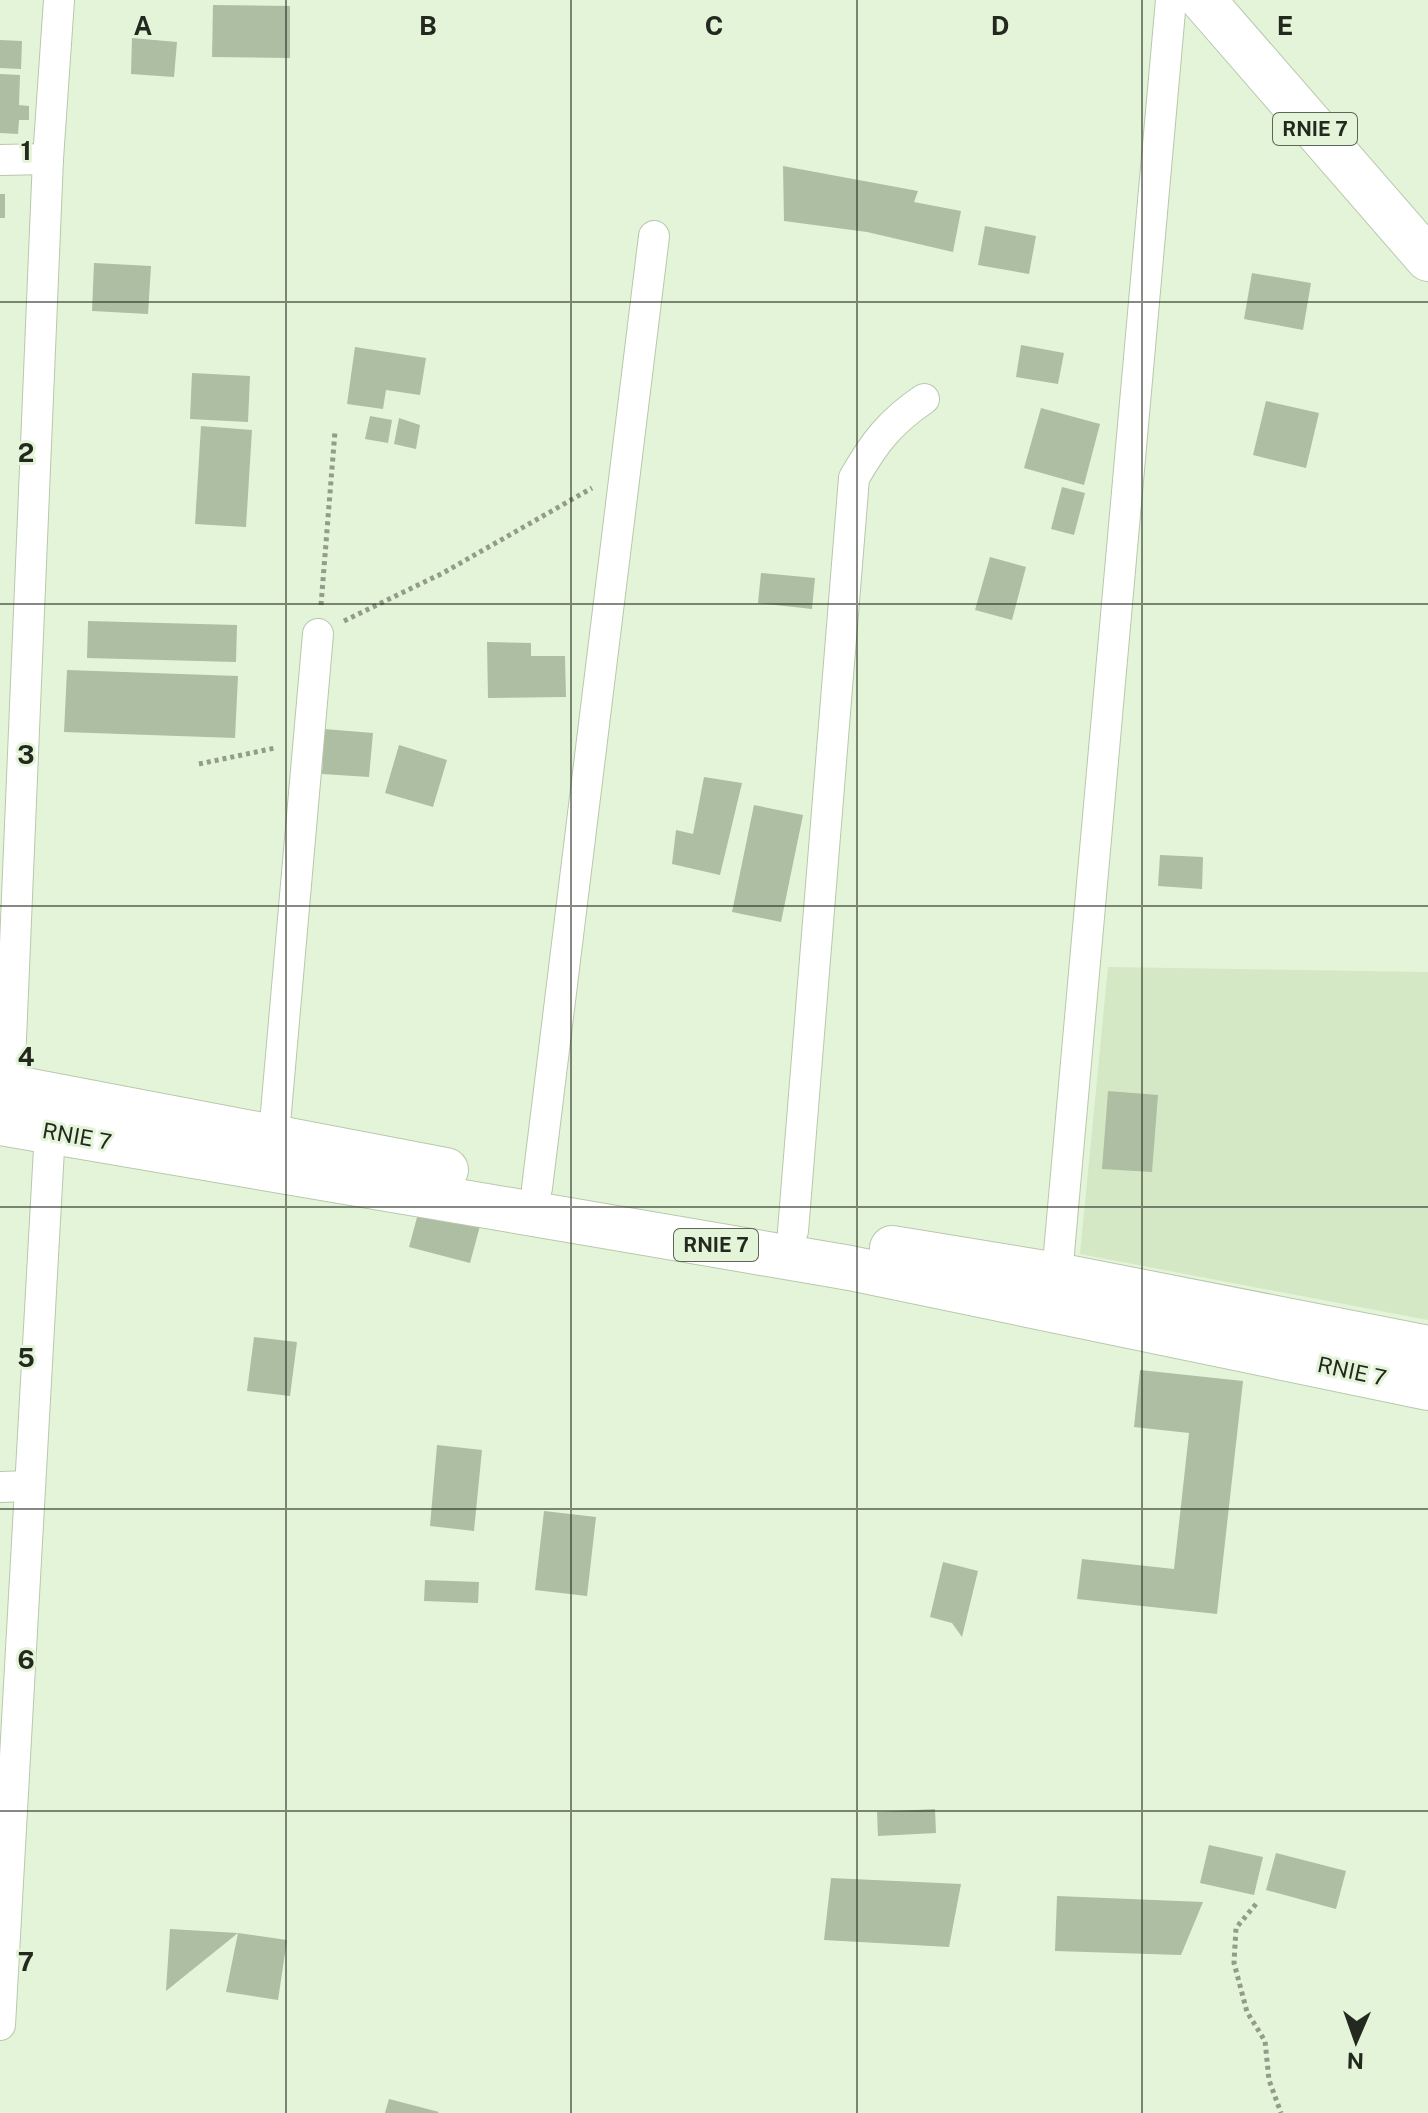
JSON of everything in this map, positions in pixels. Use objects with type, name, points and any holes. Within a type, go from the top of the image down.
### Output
[{"type":"main road","name":"RNIE 7","points":[[1203,0],[1428,259]]},
{"type":"main road","name":"RNIE 7","points":[[3,1098],[51,1113],[850,1268],[1428,1388]]},
{"type":"main road","name":"RNIE 7","points":[[51,1113],[274,1135],[537,1188],[1057,1275],[1428,1348]]},
{"type":"street","points":[[3,1098],[48,159],[59,0]]},
{"type":"street","points":[[1057,1275],[1171,0]]},
{"type":"street","points":[[0,160],[48,159]]},
{"type":"street","points":[[537,1188],[654,236]]},
{"type":"street","points":[[793,1231],[854,478],[870,449],[897,417],[924,399]]},
{"type":"street","points":[[274,1135],[318,634]]},
{"type":"street","points":[[0,2025],[51,1113]]},
{"type":"street","points":[[0,1487],[30,1486]]},
{"type":"path","points":[[318,634],[335,431]]},
{"type":"path","points":[[318,634],[443,573],[625,468]]},
{"type":"path","points":[[199,764],[308,741]]},
{"type":"path","points":[[1256,1904],[1236,1928],[1234,1963],[1247,2012],[1265,2041],[1269,2080],[1281,2113]]},
{"type":"shaded area","points":[[1108,967],[1428,972],[1428,1320],[1080,1254]]},
{"type":"building","points":[[213,5],[290,6],[290,58],[212,57]]},
{"type":"building","points":[[132,38],[177,42],[174,77],[131,74]]},
{"type":"building","points":[[0,40],[22,41],[21,69],[0,68]]},
{"type":"building","points":[[0,74],[20,75],[19,105],[29,106],[29,120],[19,120],[18,134],[0,133]]},
{"type":"building","points":[[783,166],[918,191],[914,202],[961,211],[953,252],[867,232],[784,221]]},
{"type":"building","points":[[0,194],[5,194],[5,218],[0,218]]},
{"type":"building","points":[[985,226],[1036,236],[1029,274],[978,265]]},
{"type":"building","points":[[94,263],[151,266],[148,314],[92,311]]},
{"type":"building","points":[[1252,273],[1311,283],[1303,330],[1244,319]]},
{"type":"building","points":[[1021,345],[1064,353],[1058,384],[1016,377]]},
{"type":"building","points":[[355,347],[426,358],[420,395],[386,390],[383,409],[347,404]]},
{"type":"building","points":[[192,373],[250,376],[248,422],[190,419]]},
{"type":"building","points":[[1266,401],[1319,413],[1306,468],[1253,455]]},
{"type":"building","points":[[1041,408],[1100,424],[1084,485],[1024,468]]},
{"type":"building","points":[[370,416],[392,420],[388,443],[365,439]]},
{"type":"building","points":[[399,418],[420,425],[416,449],[394,444]]},
{"type":"building","points":[[201,426],[252,430],[246,527],[195,524]]},
{"type":"building","points":[[1062,487],[1085,493],[1074,535],[1051,529]]},
{"type":"building","points":[[990,557],[1026,567],[1012,620],[975,610]]},
{"type":"building","points":[[761,573],[815,578],[812,609],[758,603]]},
{"type":"building","points":[[88,621],[237,625],[236,662],[87,658]]},
{"type":"building","points":[[487,642],[531,643],[531,656],[565,656],[566,697],[488,698]]},
{"type":"building","points":[[67,670],[238,676],[235,738],[64,732]]},
{"type":"building","points":[[324,729],[373,733],[369,777],[322,774]]},
{"type":"building","points":[[399,745],[447,760],[433,807],[385,793]]},
{"type":"building","points":[[704,777],[742,783],[720,875],[672,864],[676,830],[693,834]]},
{"type":"building","points":[[754,805],[803,815],[781,922],[732,912]]},
{"type":"building","points":[[1160,855],[1203,857],[1202,889],[1158,886]]},
{"type":"building","points":[[1108,1091],[1158,1095],[1152,1172],[1102,1169]]},
{"type":"building","points":[[419,1210],[480,1226],[470,1263],[409,1247]]},
{"type":"building","points":[[254,1337],[297,1342],[290,1396],[247,1391]]},
{"type":"building","points":[[1140,1370],[1243,1381],[1217,1614],[1077,1599],[1082,1559],[1174,1569],[1189,1433],[1134,1427]]},
{"type":"building","points":[[437,1445],[482,1450],[474,1531],[430,1526]]},
{"type":"building","points":[[544,1511],[596,1517],[587,1596],[535,1590]]},
{"type":"building","points":[[943,1562],[978,1571],[962,1637],[952,1623],[930,1617]]},
{"type":"building","points":[[425,1580],[479,1582],[478,1603],[424,1601]]},
{"type":"building","points":[[935,1809],[936,1833],[878,1836],[877,1812]]},
{"type":"building","points":[[1209,1845],[1263,1857],[1254,1895],[1200,1883]]},
{"type":"building","points":[[1276,1853],[1346,1871],[1336,1909],[1266,1890]]},
{"type":"building","points":[[831,1878],[961,1884],[949,1947],[824,1940]]},
{"type":"building","points":[[1057,1896],[1203,1902],[1181,1955],[1055,1951]]},
{"type":"building","points":[[170,1929],[238,1933],[166,1991]]},
{"type":"building","points":[[238,1933],[287,1940],[278,2000],[226,1992]]},
{"type":"building","points":[[389,2099],[439,2112],[385,2113]]}]
